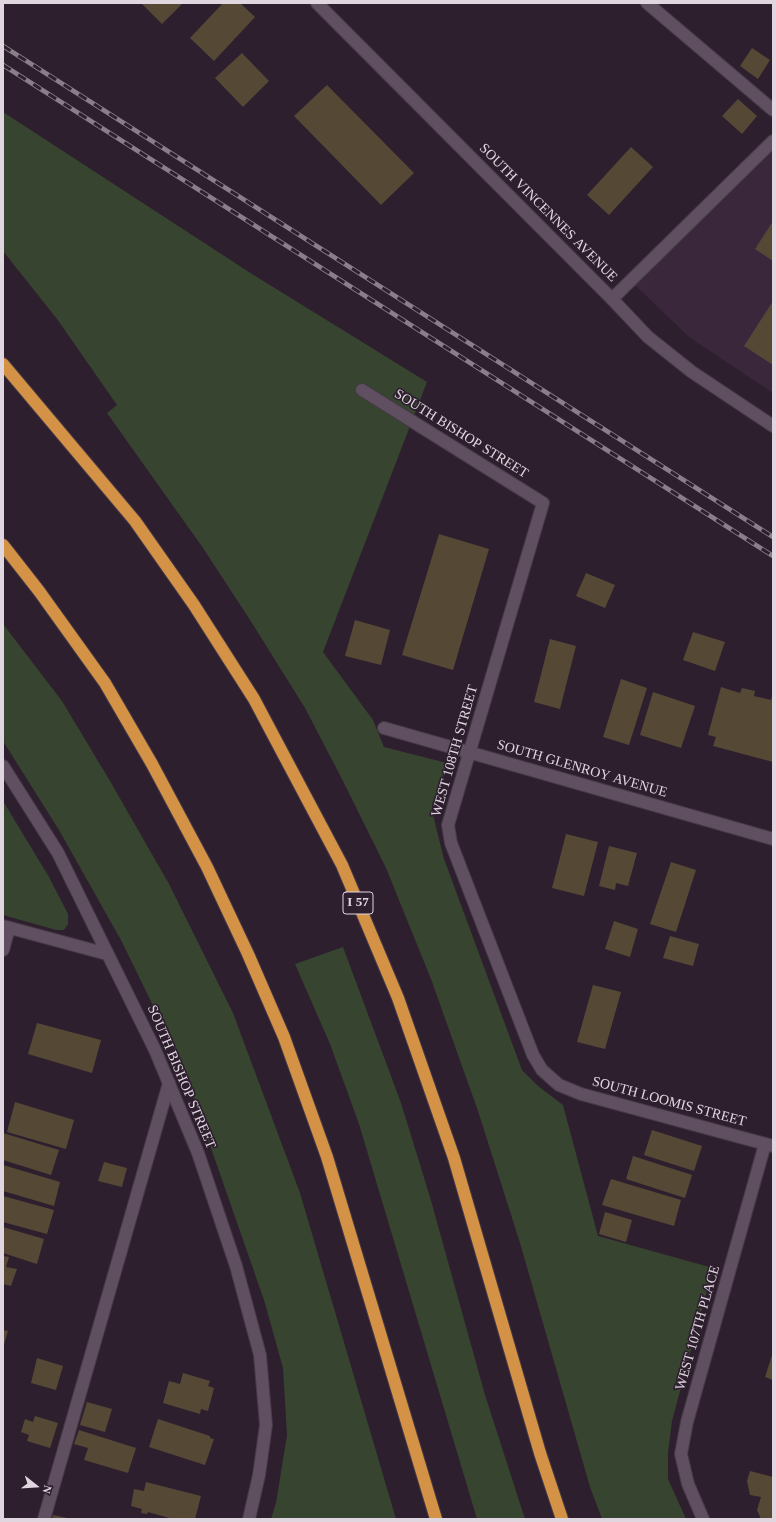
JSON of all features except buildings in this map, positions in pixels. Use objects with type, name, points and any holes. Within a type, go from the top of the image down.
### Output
[{"type":"highway","name":"I 57","points":[[3,364],[135,521],[194,605],[254,699],[342,865],[398,998],[454,1158],[540,1453],[562,1519]]},
{"type":"highway","points":[[3,545],[39,592],[104,683],[152,764],[207,867],[248,954],[284,1037],[327,1157],[436,1519]]},
{"type":"street","name":"SOUTH VINCENNES AVENUE","points":[[317,3],[612,298],[648,337],[692,372],[773,426]]},
{"type":"street","points":[[647,3],[773,110]]},
{"type":"street","points":[[612,298],[773,141]]},
{"type":"street","name":"SOUTH BISHOP STREET","points":[[362,390],[543,503]]},
{"type":"street","name":"WEST 108TH STREET","points":[[543,503],[448,825],[451,843],[533,1054],[542,1070],[559,1085]]},
{"type":"street","name":"SOUTH GLENROY AVENUE","points":[[384,728],[773,839]]},
{"type":"street","name":"SOUTH BISHOP STREET","points":[[3,766],[58,853],[155,1050],[198,1153],[236,1266],[260,1355],[266,1425],[259,1475],[249,1519]]},
{"type":"street","points":[[3,950],[6,927],[108,954]]},
{"type":"street","points":[[44,1519],[169,1084]]},
{"type":"street","name":"SOUTH LOOMIS STREET","points":[[559,1085],[581,1094],[769,1145]]},
{"type":"street","name":"WEST 107TH PLACE","points":[[703,1519],[688,1484],[680,1454],[687,1422],[769,1145]]},
{"type":"shaded area","points":[[773,151],[773,393],[689,337],[634,284]]},
{"type":"green space","points":[[3,112],[252,274],[427,382],[323,652],[373,720],[384,747],[447,763],[432,811],[444,859],[522,1070],[538,1086],[563,1105],[598,1236],[713,1268],[672,1421],[668,1453],[668,1479],[686,1519],[602,1519],[590,1487],[520,1243],[478,1111],[431,979],[386,868],[305,708],[203,548],[107,413],[117,405],[57,319],[3,251]]},
{"type":"green space","points":[[3,624],[62,701],[110,781],[169,884],[233,1013],[300,1193],[396,1519],[271,1519],[276,1503],[287,1435],[283,1368],[264,1300],[182,1065],[122,942],[59,830],[3,741]]},
{"type":"green space","points":[[3,801],[49,877],[68,914],[68,924],[64,930],[56,930],[3,915]]},
{"type":"green space","points":[[343,947],[401,1103],[430,1197],[485,1395],[525,1519],[477,1519],[359,1124],[330,1044],[295,964]]},
{"type":"railway","points":[[3,46],[773,537]]},
{"type":"railway","points":[[3,65],[773,556]]}]
